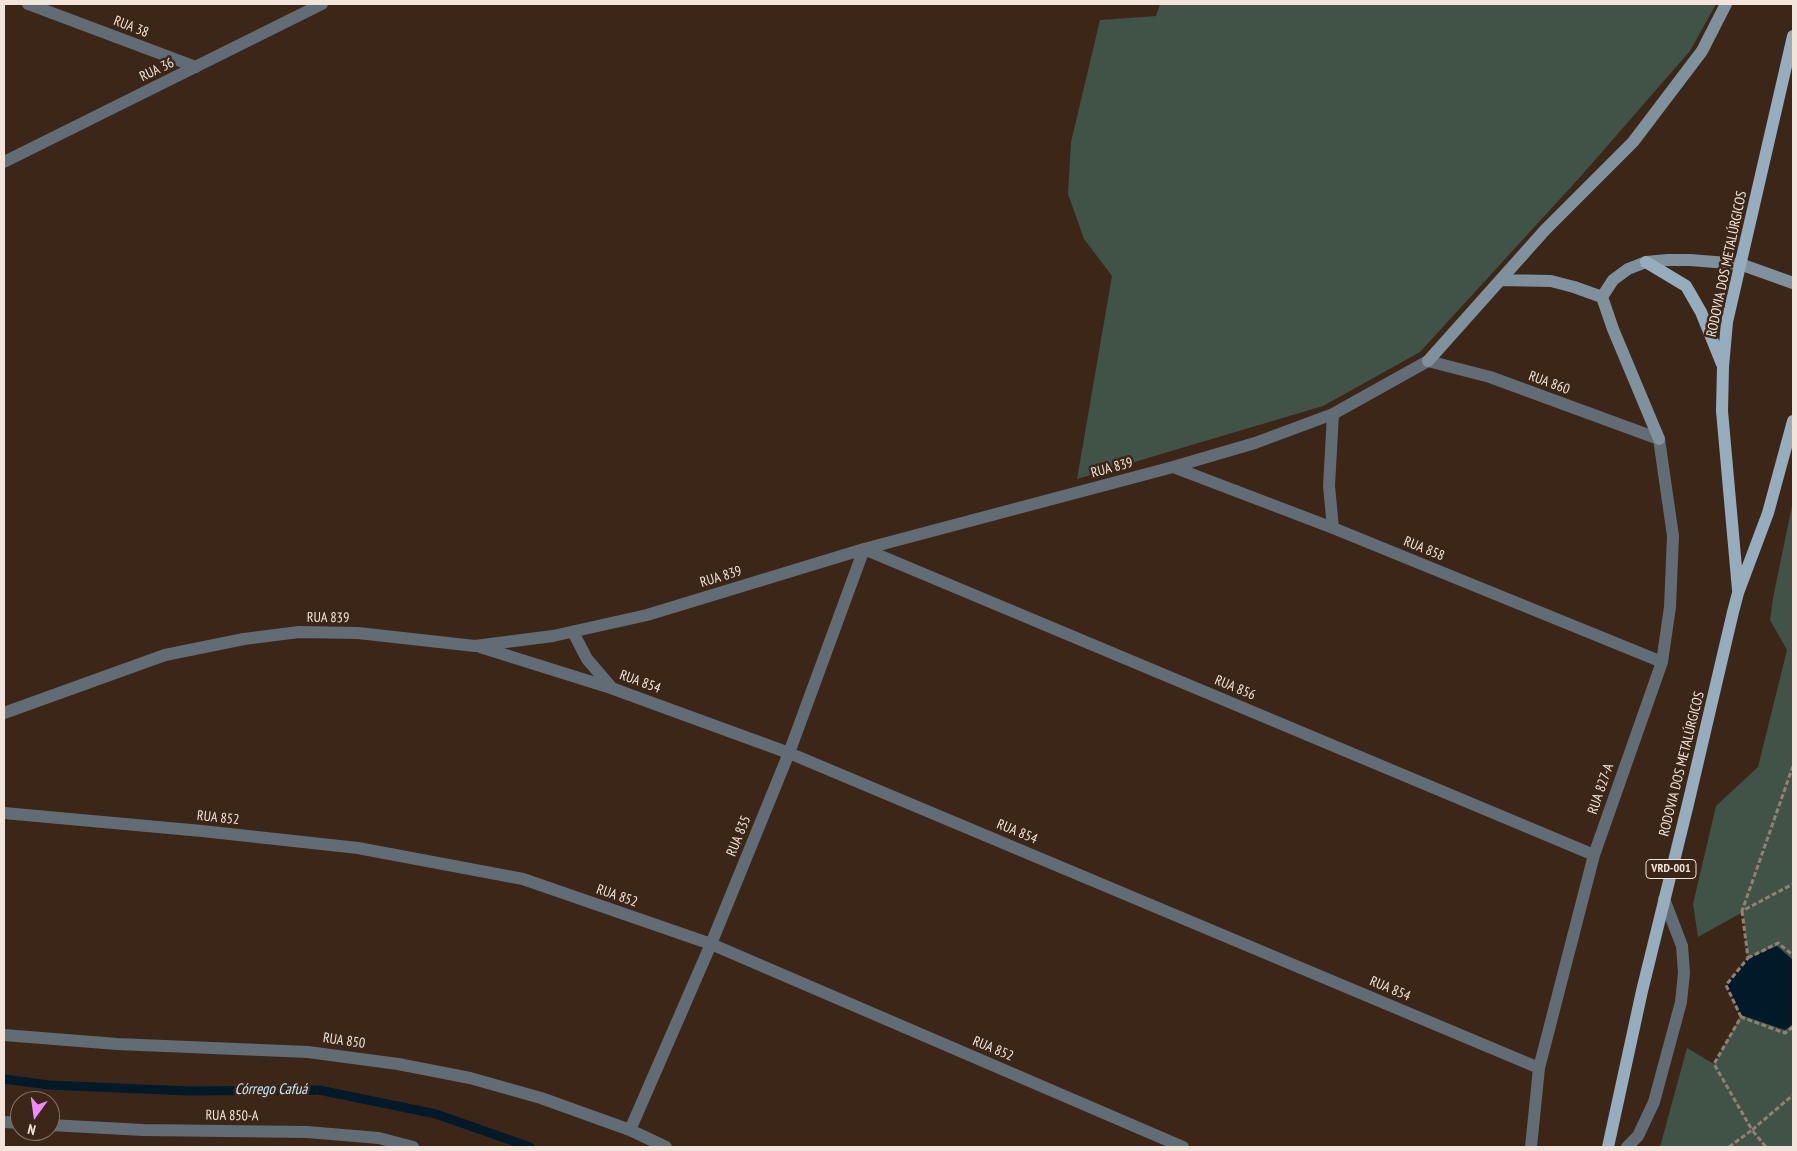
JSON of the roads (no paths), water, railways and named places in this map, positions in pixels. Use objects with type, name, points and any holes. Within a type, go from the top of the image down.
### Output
[{"type":"main road","name":"RODOVIA DOS METALÚRGICOS","points":[[1738,592],[1722,411],[1723,367],[1728,322],[1740,264],[1793,36]]},
{"type":"main road","points":[[1646,262],[1686,286],[1701,312],[1723,367]]},
{"type":"main road","name":"RODOVIA DOS METALÚRGICOS","points":[[1608,1147],[1642,991],[1738,592],[1768,513],[1793,421]]},
{"type":"street","name":"RUA 38","points":[[28,4],[196,67]]},
{"type":"street","name":"RUA 36","points":[[4,162],[322,4]]},
{"type":"street","points":[[1428,361],[1545,230],[1633,142],[1702,51],[1726,4]]},
{"type":"street","points":[[1602,297],[1613,280],[1628,269],[1646,262],[1690,260],[1740,264],[1793,284]]},
{"type":"street","points":[[1500,280],[1551,282],[1574,287],[1602,297]]},
{"type":"street","points":[[1602,297],[1613,329],[1659,439]]},
{"type":"street","name":"RUA 839","points":[[4,713],[164,655],[244,639],[298,632],[358,633],[475,646],[553,636],[647,615],[864,549],[1173,468],[1255,443],[1333,414],[1428,361]]},
{"type":"street","name":"RUA 860","points":[[1428,361],[1490,377],[1659,439]]},
{"type":"street","points":[[1332,528],[1329,486],[1333,414]]},
{"type":"street","name":"RUA 827-A","points":[[1531,1147],[1538,1068],[1594,855],[1662,662],[1670,607],[1673,536],[1659,439]]},
{"type":"street","name":"RUA 858","points":[[1173,468],[1332,528],[1662,662]]},
{"type":"street","name":"RUA 835","points":[[630,1130],[711,944],[789,753],[864,549]]},
{"type":"street","name":"RUA 856","points":[[864,549],[1594,855]]},
{"type":"street","points":[[573,632],[586,659],[611,688]]},
{"type":"street","name":"RUA 854","points":[[475,646],[611,688],[789,753],[1538,1068]]},
{"type":"street","name":"RUA 852","points":[[4,813],[202,831],[358,848],[523,879],[711,944],[1183,1147]]},
{"type":"street","points":[[1627,1147],[1638,1136],[1654,1102],[1681,1002],[1684,973],[1682,946],[1664,899]]},
{"type":"street","name":"RUA 850","points":[[4,1035],[117,1044],[308,1052],[398,1064],[470,1078],[541,1098],[630,1130],[666,1147]]},
{"type":"street","name":"RUA 850-A","points":[[60,1126],[143,1130],[307,1132],[413,1147]]},
{"type":"water","points":[[1777,946],[1793,960],[1793,1024],[1785,1030],[1741,1015],[1726,985],[1748,958]]},
{"type":"waterway","name":"Córrego Cafuá","points":[[4,1079],[49,1085],[189,1091],[319,1090],[436,1114],[530,1147]]}]
